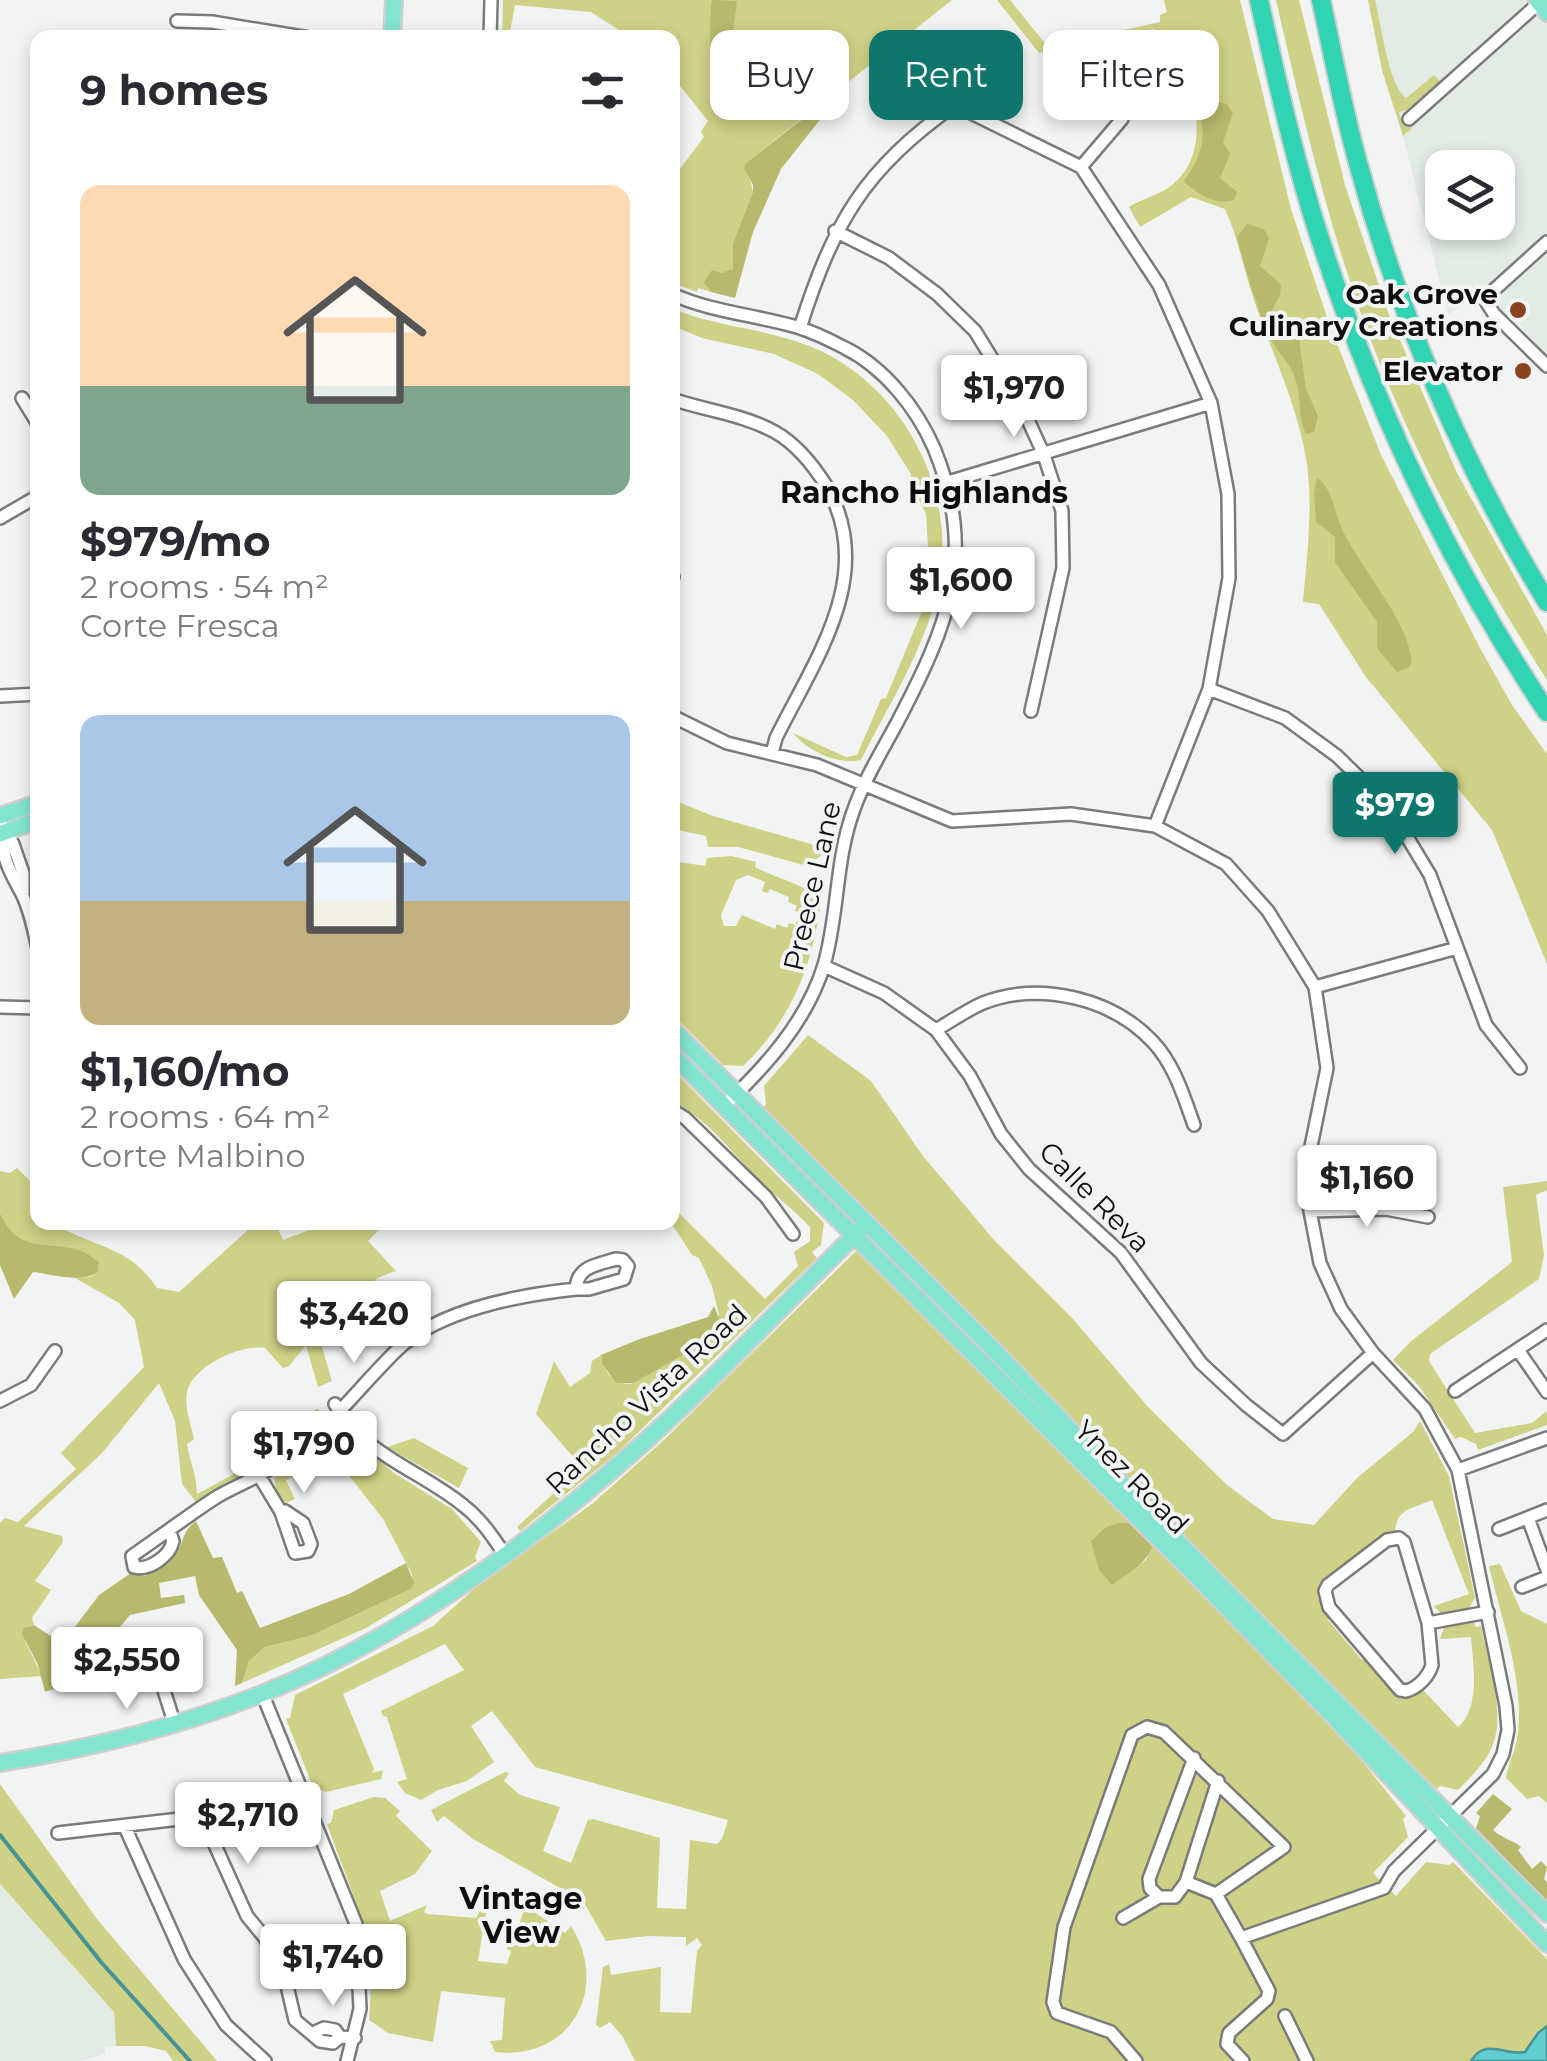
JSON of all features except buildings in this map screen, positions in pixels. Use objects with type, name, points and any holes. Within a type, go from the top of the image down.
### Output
[{"type":"highway","points":[[1259,0],[1305,190],[1373,384],[1453,554],[1547,712]]},
{"type":"highway","points":[[1321,0],[1358,162],[1396,284],[1462,444],[1498,518],[1547,602]]},
{"type":"main road","points":[[392,30],[394,0]]},
{"type":"main road","points":[[1,826],[30,808]]},
{"type":"main road","points":[[1,826],[30,821]]},
{"type":"main road","name":"Ynez Road","points":[[680,1037],[1547,1944]]},
{"type":"main road","name":"Ynez Road","points":[[680,1062],[861,1229],[1547,1914]]},
{"type":"main road","name":"Rancho Vista Road","points":[[0,1763],[85,1747],[262,1694],[394,1628],[504,1555],[634,1452],[861,1229]]},
{"type":"main road","points":[[1521,1917],[1547,1932]]},
{"type":"street","points":[[490,30],[491,0]]},
{"type":"street","points":[[1409,119],[1541,5]]},
{"type":"street","points":[[176,21],[260,30]]},
{"type":"street","points":[[800,328],[836,231],[883,164],[920,130],[955,106],[1081,167],[1159,285],[1212,403],[1228,494],[1229,578],[1209,689],[1155,826]]},
{"type":"street","points":[[1081,167],[1121,120]]},
{"type":"street","points":[[836,231],[889,258],[937,294],[975,331],[1023,409],[1044,455],[1062,511],[1064,568],[1031,711]]},
{"type":"street","points":[[1547,242],[1495,289],[1487,303],[1547,366]]},
{"type":"street","name":"Preece Lane","points":[[680,296],[800,328],[850,350],[902,394],[928,434],[948,482],[956,538],[954,586],[939,634],[863,785],[842,847],[824,966],[806,1008],[782,1045],[724,1106]]},
{"type":"street","points":[[22,398],[30,411]]},
{"type":"street","points":[[680,401],[733,414],[779,434],[806,458],[824,482],[840,518],[847,564],[838,611],[772,753]]},
{"type":"street","points":[[948,482],[1212,403]]},
{"type":"street","points":[[0,518],[30,501]]},
{"type":"street","points":[[1209,689],[1285,718],[1337,756],[1389,807],[1430,875],[1486,1025],[1520,1068]]},
{"type":"street","points":[[0,696],[30,694]]},
{"type":"street","points":[[680,720],[727,743],[817,765],[952,821],[1071,814],[1155,826],[1226,864],[1268,911],[1316,987],[1327,1068],[1308,1161],[1310,1211],[1320,1263],[1341,1308],[1374,1354],[1425,1409],[1458,1470],[1502,1677],[1508,1730],[1503,1754],[1492,1774],[1394,1872],[1384,1888],[1241,1938]]},
{"type":"street","points":[[1,826],[1,848],[30,921]]},
{"type":"street","points":[[1316,987],[1457,948]]},
{"type":"street","name":"Calle Reva","points":[[824,966],[884,993],[936,1030],[970,1076],[1001,1134],[1029,1169],[1121,1253],[1202,1363],[1283,1434],[1374,1354]]},
{"type":"street","points":[[936,1030],[982,1004],[1024,993],[1066,996],[1095,1004],[1126,1018],[1156,1044],[1179,1084],[1194,1125]]},
{"type":"street","points":[[0,1007],[30,1008]]},
{"type":"street","points":[[680,1115],[766,1196],[793,1234]]},
{"type":"street","points":[[1310,1211],[1386,1208],[1428,1217]]},
{"type":"street","points":[[169,1530],[221,1494],[289,1458],[399,1348],[424,1330],[457,1315],[541,1292],[576,1289]]},
{"type":"street","points":[[1455,1391],[1547,1330]]},
{"type":"street","points":[[1518,1350],[1547,1392]]},
{"type":"street","points":[[0,1402],[31,1384],[56,1351]]},
{"type":"street","points":[[337,1408],[366,1440],[394,1462],[464,1506],[504,1555]]},
{"type":"street","points":[[251,1430],[244,1443],[246,1454],[280,1512]]},
{"type":"street","points":[[1458,1470],[1547,1438]]},
{"type":"street","points":[[1499,1529],[1547,1510]]},
{"type":"street","points":[[1522,1586],[1547,1574],[1528,1518]]},
{"type":"street","points":[[1399,1538],[1404,1542],[1428,1623],[1430,1672],[1412,1690],[1400,1690],[1329,1607],[1325,1592],[1328,1585],[1387,1540],[1399,1538]]},
{"type":"street","points":[[1428,1623],[1488,1612]]},
{"type":"street","points":[[161,1681],[174,1722]]},
{"type":"street","points":[[262,1694],[356,1924],[360,2009],[356,2038],[347,2061]]},
{"type":"street","points":[[1136,2061],[1111,2032],[1057,2013],[1053,2002],[1064,1927],[1132,1735],[1147,1727],[1164,1732],[1194,1758],[1284,1847],[1216,1894]]},
{"type":"street","points":[[1159,1898],[1150,1888],[1149,1879],[1194,1758]]},
{"type":"street","points":[[1123,1918],[1159,1898],[1174,1897],[1186,1882],[1218,1782]]},
{"type":"street","points":[[58,1833],[197,1816],[205,1823],[247,1916],[284,1973],[294,2020],[312,2033],[324,2028],[334,2030],[340,2037],[356,2038]]},
{"type":"street","points":[[125,1827],[184,1959],[226,2025],[265,2061]]},
{"type":"street","points":[[1186,1882],[1216,1894],[1269,1991],[1267,1999],[1229,2033],[1228,2044],[1243,2061]]},
{"type":"street","points":[[1285,2016],[1306,2061]]},
{"type":"shaded area","points":[[712,0],[737,1],[733,30],[710,30]]},
{"type":"shaded area","points":[[1368,0],[1547,0],[1547,355],[1512,317],[1469,303],[1448,314],[1429,240],[1515,240],[1515,150],[1425,150],[1425,223],[1382,70]]},
{"type":"shaded area","points":[[1219,103],[1227,104],[1233,113],[1223,142],[1230,154],[1220,178],[1237,192],[1234,200],[1207,198],[1184,181],[1195,163],[1203,120],[1219,120]]},
{"type":"shaded area","points":[[801,120],[820,120],[781,169],[753,232],[735,298],[711,292],[704,283],[712,270],[721,273],[733,269],[733,243],[753,192],[744,168]]},
{"type":"shaded area","points":[[1247,224],[1264,229],[1269,238],[1260,266],[1281,284],[1271,312],[1274,323],[1299,339],[1306,389],[1318,416],[1314,432],[1306,434],[1294,374],[1268,334],[1251,286],[1237,237]]},
{"type":"shaded area","points":[[1317,478],[1330,494],[1349,543],[1401,628],[1412,662],[1408,668],[1397,672],[1377,648],[1377,622],[1335,562],[1335,537],[1316,522]]},
{"type":"shaded area","points":[[0,1213],[20,1238],[86,1253],[99,1262],[98,1272],[75,1278],[33,1272],[14,1299],[0,1265]]},
{"type":"shaded area","points":[[714,1306],[721,1323],[711,1339],[634,1383],[616,1383],[603,1365],[601,1355],[708,1317]]},
{"type":"shaded area","points":[[318,1409],[318,1423],[291,1448],[275,1457],[258,1456],[260,1439]]},
{"type":"shaded area","points":[[196,1521],[213,1558],[222,1557],[237,1593],[242,1591],[260,1628],[349,1594],[406,1563],[414,1583],[411,1589],[310,1636],[265,1647],[249,1661],[242,1683],[235,1686],[237,1650],[199,1595],[195,1576],[159,1583],[161,1598],[184,1595],[185,1603],[130,1615],[65,1686],[45,1692],[38,1665],[22,1634],[24,1628],[34,1625],[58,1641],[68,1636],[99,1595],[131,1573],[145,1576],[173,1557],[186,1531]]},
{"type":"shaded area","points":[[1136,1523],[1154,1538],[1145,1560],[1112,1585],[1099,1570],[1091,1541],[1106,1527]]},
{"type":"shaded area","points":[[1493,1794],[1512,1809],[1493,1830],[1521,1847],[1518,1850],[1532,1869],[1541,1861],[1547,1867],[1547,1902],[1476,1828],[1480,1816],[1476,1813]]},
{"type":"shaded area","points":[[0,1884],[114,2012],[116,2046],[105,2047],[105,2054],[80,2061],[0,2061]]},
{"type":"green space","points":[[503,0],[952,0],[914,30],[869,30],[869,66],[849,82],[849,30],[710,30],[710,120],[800,120],[746,163],[753,192],[733,243],[733,270],[721,273],[707,287],[711,292],[680,286],[680,169],[704,137],[701,131],[708,121],[680,86],[680,30],[619,30],[591,12],[515,5],[510,30],[502,30]]},
{"type":"green space","points":[[997,0],[1010,0],[1043,41],[1043,52],[1039,53]]},
{"type":"green space","points":[[1164,0],[1240,0],[1291,209],[1330,326],[1381,455],[1480,648],[1512,705],[1547,754],[1547,964],[1492,830],[1366,677],[1319,604],[1303,602],[1309,533],[1307,464],[1292,403],[1225,209],[1191,197],[1140,227],[1129,207],[1179,179],[1194,150],[1196,120],[1219,120],[1219,30],[1124,30],[1160,22],[1160,15],[1167,12]]},
{"type":"green space","points":[[1276,0],[1299,0],[1345,185],[1388,312],[1457,473],[1547,635],[1547,680],[1494,595],[1446,506],[1382,369],[1326,203]]},
{"type":"green space","points":[[1368,0],[1375,0],[1394,80],[1406,98],[1434,75],[1440,81],[1407,110],[1399,112],[1412,128],[1403,136],[1382,70]]},
{"type":"green space","points":[[680,311],[801,343],[851,369],[902,420],[933,485],[941,520],[942,557],[937,593],[914,657],[861,760],[824,755],[793,733],[846,757],[857,755],[881,699],[886,698],[922,611],[929,564],[926,514],[910,482],[911,474],[887,436],[853,400],[818,374],[774,354],[702,338],[680,329]]},
{"type":"green space","points":[[680,803],[825,848],[825,853],[811,867],[738,847],[708,847],[706,836],[680,830]]},
{"type":"green space","points":[[731,856],[756,862],[755,867],[821,900],[812,947],[797,990],[775,1029],[743,1066],[723,1065],[680,1022],[680,862],[705,866],[707,858]],"holes":[[[748,875],[765,882],[762,891],[767,893],[770,889],[789,897],[788,902],[797,906],[795,911],[800,913],[795,925],[789,923],[787,928],[777,924],[775,929],[742,915],[736,926],[724,926],[721,915],[736,880]]]},
{"type":"green space","points":[[808,1035],[871,1081],[923,1156],[994,1240],[1073,1319],[1149,1408],[1227,1485],[1273,1519],[1314,1525],[1357,1478],[1413,1432],[1420,1421],[1449,1476],[1475,1598],[1469,1608],[1441,1614],[1434,1606],[1469,1594],[1432,1500],[1402,1514],[1396,1525],[1394,1545],[1332,1589],[1332,1598],[1339,1608],[1328,1620],[1362,1660],[1367,1656],[1412,1694],[1423,1690],[1458,1727],[1473,1697],[1471,1637],[1440,1639],[1444,1628],[1473,1621],[1476,1627],[1481,1626],[1495,1690],[1495,1739],[1479,1768],[1458,1790],[1440,1786],[1437,1789],[1373,1727],[763,1108],[764,1086]]},
{"type":"green space","points":[[680,1077],[824,1223],[821,1245],[812,1252],[817,1258],[617,1453],[520,1531],[517,1527],[582,1467],[536,1414],[554,1361],[570,1387],[590,1373],[592,1361],[601,1355],[611,1377],[627,1384],[711,1339],[719,1315],[712,1286],[699,1258],[692,1255],[676,1230],[680,1230],[680,1214],[765,1299],[798,1266],[794,1252],[810,1241],[810,1227],[710,1128],[680,1107]]},
{"type":"green space","points":[[17,1168],[30,1181],[30,1230],[66,1230],[121,1254],[140,1267],[157,1288],[179,1292],[247,1230],[278,1230],[283,1240],[309,1230],[379,1230],[368,1241],[396,1271],[377,1278],[368,1290],[370,1295],[349,1306],[318,1281],[304,1287],[332,1381],[318,1387],[306,1345],[283,1368],[265,1348],[231,1353],[191,1382],[186,1398],[194,1439],[187,1444],[197,1494],[234,1474],[233,1462],[242,1456],[247,1466],[237,1478],[196,1502],[182,1484],[175,1421],[159,1383],[102,1453],[24,1526],[62,1536],[63,1542],[35,1581],[51,1590],[32,1618],[34,1625],[28,1626],[25,1641],[42,1676],[0,1679],[0,1523],[5,1518],[18,1522],[76,1469],[61,1453],[144,1367],[135,1320],[119,1303],[75,1278],[98,1272],[99,1262],[72,1249],[27,1242],[5,1227],[0,1212],[0,1171],[10,1173]]},
{"type":"green space","points":[[1547,1181],[1547,1190],[1536,1195],[1544,1255],[1539,1279],[1430,1354],[1429,1361],[1475,1433],[1532,1423],[1547,1411],[1547,1425],[1478,1450],[1476,1444],[1461,1437],[1455,1439],[1419,1386],[1393,1360],[1410,1342],[1512,1262],[1503,1187]]},
{"type":"green space","points":[[855,1252],[863,1253],[1136,1523],[1119,1523],[1116,1582],[1146,1560],[1154,1538],[1330,1721],[1406,1816],[1403,1819],[1408,1837],[1373,1873],[1396,1896],[1426,1862],[1453,1862],[1547,1959],[1547,2061],[635,2061],[610,2022],[600,2028],[596,2025],[603,1967],[609,1964],[611,1975],[661,1967],[660,2012],[691,2013],[697,1951],[702,1945],[697,1938],[686,1946],[686,1937],[606,1941],[583,1901],[473,1839],[444,1816],[437,1822],[431,1810],[509,1773],[504,1781],[520,1795],[560,1807],[543,1851],[571,1863],[588,1820],[593,1819],[660,1838],[657,1908],[686,1909],[690,1840],[717,1844],[728,1820],[535,1767],[492,1711],[471,1726],[494,1762],[467,1781],[421,1800],[405,1793],[397,1782],[407,1779],[387,1717],[381,1711],[464,1670],[445,1644],[343,1694],[374,1769],[372,1773],[383,1770],[381,1779],[326,1792],[313,1787],[286,1719],[290,1718],[295,1695],[433,1626],[476,1587],[592,1504],[665,1439]]},
{"type":"green space","points":[[337,1428],[347,1432],[394,1473],[452,1509],[481,1542],[477,1561],[366,1628],[242,1683],[249,1661],[265,1647],[310,1636],[411,1589],[412,1574],[383,1519],[333,1455],[286,1480],[295,1499],[286,1503],[277,1494],[274,1478]]},
{"type":"green space","points":[[414,1438],[468,1468],[459,1488],[387,1447]]},
{"type":"green space","points":[[1500,1564],[1521,1611],[1547,1624],[1547,1803],[1539,1796],[1527,1799],[1506,1778],[1517,1738],[1519,1711],[1515,1669],[1489,1566]]},
{"type":"green space","points":[[0,1784],[97,1919],[217,2061],[173,2061],[166,2051],[116,2046],[114,2012],[0,1884]]},
{"type":"green space","points":[[374,1797],[385,1798],[400,1811],[396,1816],[432,1851],[415,1874],[380,1891],[390,1921],[427,1905],[427,1914],[476,1918],[489,1894],[478,1961],[507,1964],[511,1951],[507,1943],[513,1944],[525,1906],[565,1933],[571,1926],[582,1949],[586,1973],[584,1995],[563,2032],[545,2045],[522,2052],[495,2052],[490,2041],[502,2040],[505,1998],[441,1991],[433,2042],[388,2033],[369,2020],[371,1991],[366,1942],[327,1824],[331,1823],[334,1810]]},
{"type":"water","points":[[1547,2026],[1547,2061],[1471,2061],[1489,2049],[1525,2052]]},
{"type":"waterway","points":[[0,1835],[101,1962],[190,2061]]},
{"type":"place","name":"Oak Grove Culinary Creations","points":[[1518,310]]},
{"type":"place","name":"Elevator","points":[[1523,371]]},
{"type":"district","name":"Rancho Highlands","points":[[924,492]]},
{"type":"district","name":"Vintage View","points":[[521,1915]]}]
